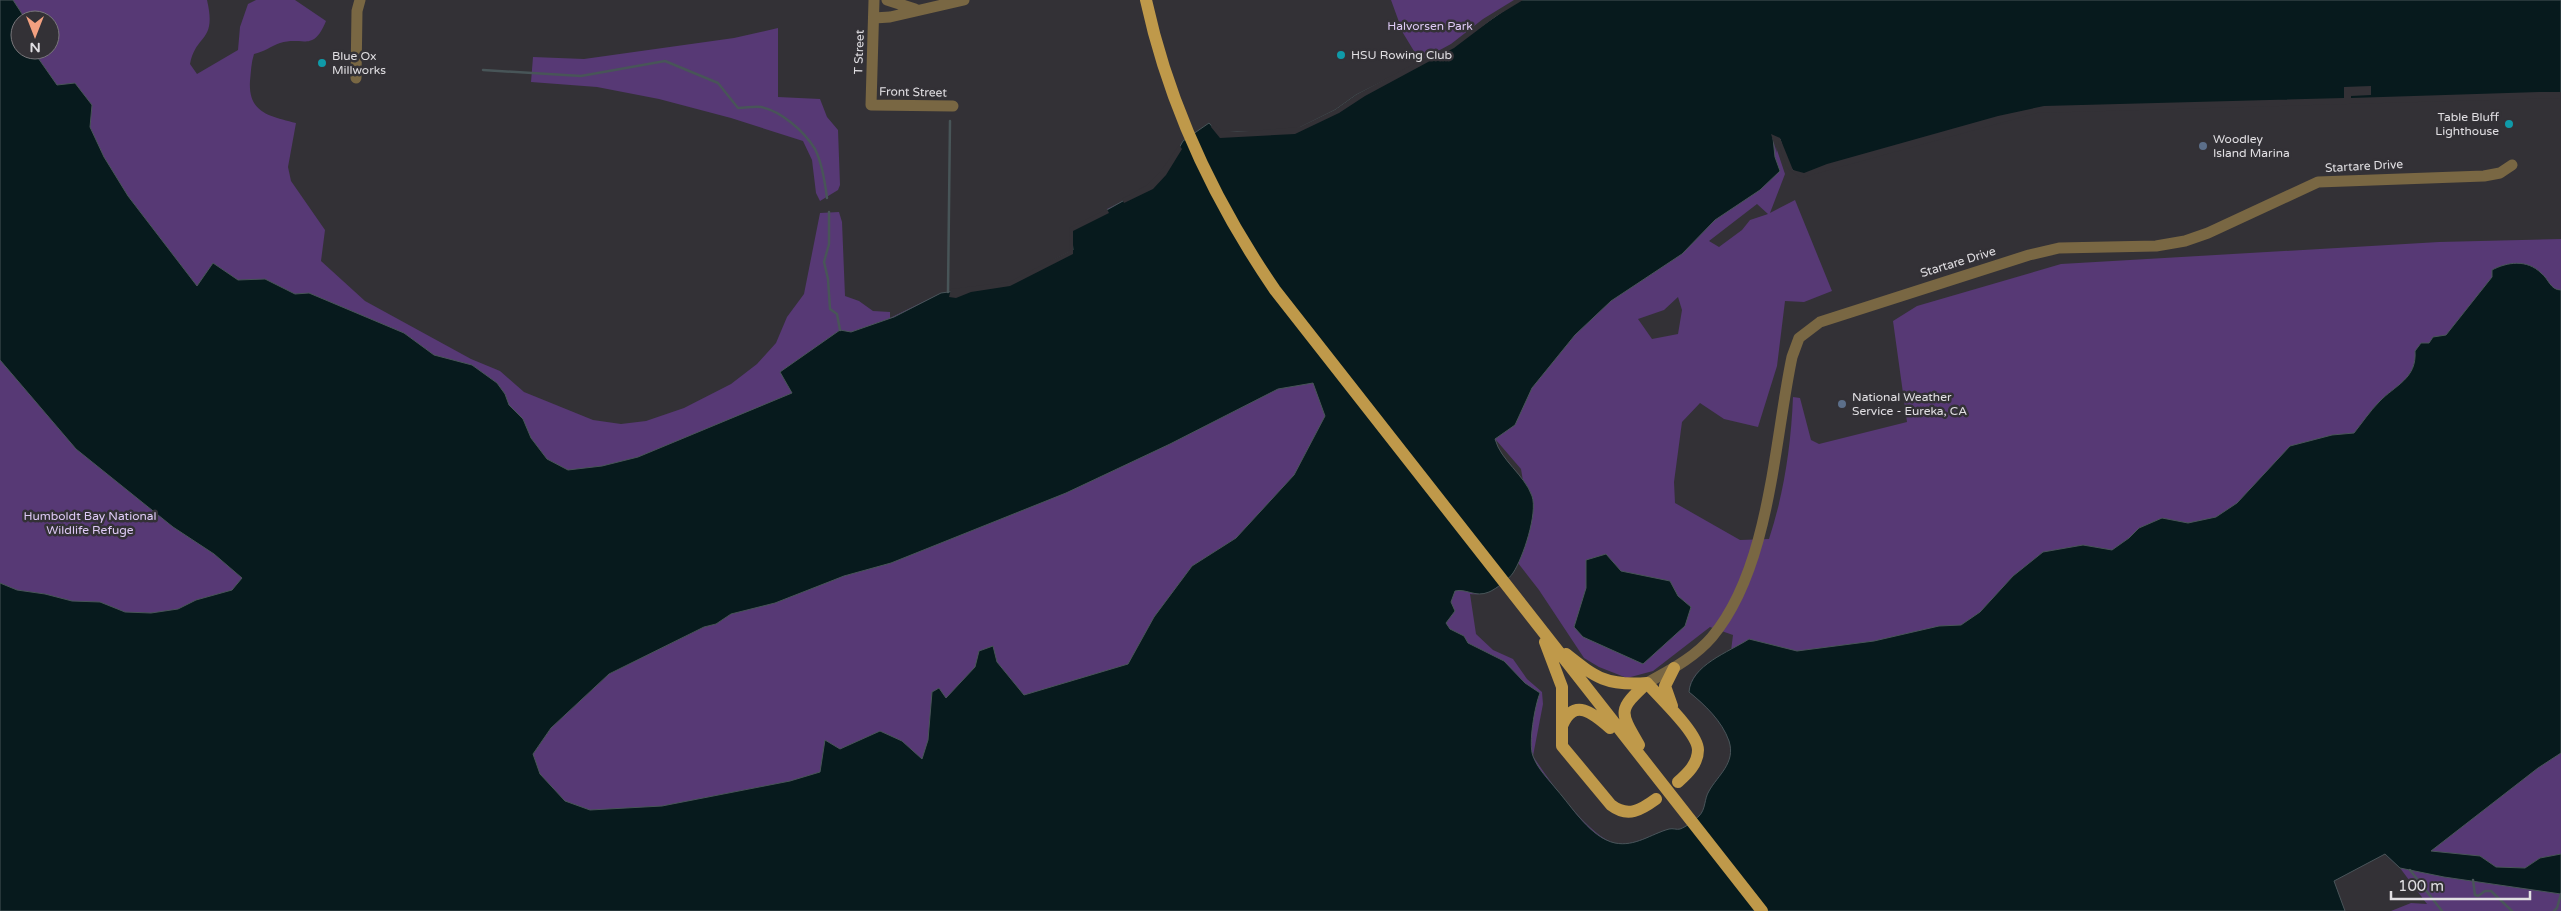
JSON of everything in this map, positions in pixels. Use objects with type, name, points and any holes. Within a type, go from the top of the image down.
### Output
[{"type":"main road","points":[[1146,0],[1176,107],[1206,174],[1246,248],[1321,352],[1762,911]]},
{"type":"main road","points":[[1539,628],[1566,654],[1591,674],[1617,684],[1647,683]]},
{"type":"main road","points":[[1539,628],[1560,679],[1563,696],[1561,739],[1565,750],[1615,808],[1627,812],[1638,811],[1656,799]]},
{"type":"main road","points":[[1674,668],[1667,680],[1666,691],[1679,719]]},
{"type":"main road","points":[[1647,683],[1679,719],[1696,742],[1698,751],[1695,763],[1678,782]]},
{"type":"main road","points":[[1647,683],[1627,702],[1624,712],[1629,728],[1662,785]]},
{"type":"main road","points":[[1562,726],[1571,712],[1584,711],[1600,719],[1630,744]]},
{"type":"street","points":[[356,78],[357,11],[360,0]]},
{"type":"street","name":"T Street","points":[[872,105],[874,0]]},
{"type":"street","points":[[887,0],[919,10]]},
{"type":"street","points":[[874,18],[890,17],[964,0]]},
{"type":"street","name":"Front Street","points":[[872,105],[953,106]]},
{"type":"street","name":"Startare Drive","points":[[1647,683],[1689,659],[1712,636],[1741,586],[1760,530],[1768,495],[1792,356],[1799,338],[1820,322],[1968,273],[2049,250],[2156,246],[2185,241],[2208,233],[2318,182],[2484,176],[2500,173],[2512,165]]},
{"type":"green space","points":[[0,0],[207,0],[209,14],[208,31],[193,54],[190,64],[197,74],[238,50],[240,27],[248,4],[256,0],[295,0],[326,21],[317,37],[312,40],[288,41],[254,54],[250,92],[257,107],[262,111],[296,123],[288,167],[291,181],[325,230],[321,261],[365,301],[471,359],[500,371],[524,392],[593,420],[621,424],[646,421],[684,408],[731,384],[757,364],[776,343],[787,317],[804,294],[820,213],[839,212],[842,222],[845,296],[859,301],[873,311],[890,312],[890,318],[941,293],[950,292],[949,297],[956,298],[971,292],[1010,286],[1073,254],[1073,231],[1109,213],[1107,209],[1123,201],[1125,203],[1153,187],[1167,174],[1191,142],[1208,177],[1064,268],[896,341],[889,342],[799,391],[794,401],[587,512],[529,528],[510,545],[433,568],[388,574],[370,564],[360,569],[354,560],[340,548],[302,525],[261,485],[235,453],[153,324],[129,274],[91,176],[22,60],[60,60],[60,10],[10,10],[10,41],[0,24]]},
{"type":"green space","name":"Halvorsen Park","points":[[1391,0],[1519,0],[1444,49],[1420,61],[1403,33]]},
{"type":"green space","points":[[778,28],[778,97],[820,99],[827,117],[838,130],[840,185],[838,190],[820,201],[816,193],[812,160],[803,141],[731,118],[659,99],[597,87],[531,82],[533,57],[584,59],[734,38]]},
{"type":"green space","points":[[1773,138],[1785,174],[1770,213],[1795,200],[1832,291],[1804,302],[1785,301],[1777,366],[1758,427],[1724,419],[1700,403],[1682,422],[1674,482],[1675,503],[1740,540],[1769,539],[1786,469],[1793,397],[1800,398],[1811,440],[1819,444],[1907,422],[1893,321],[1917,306],[2061,264],[2439,242],[2561,239],[2561,323],[1561,904],[381,911],[533,754],[551,728],[609,674],[704,627],[716,624],[731,614],[1300,366],[1463,429]],"holes":[[[1757,204],[1768,214],[1750,220],[1742,230],[1719,247],[1709,241]],[[1678,297],[1682,310],[1678,334],[1652,339],[1638,319],[1664,310]],[[1496,440],[1521,469],[1523,481],[1506,461]],[[1518,563],[1539,590],[1584,658],[1599,667],[1627,678],[1653,671],[1710,627],[1733,635],[1731,651],[1704,667],[1690,684],[1689,692],[1717,720],[1726,734],[1731,749],[1728,762],[1709,791],[1701,813],[1685,827],[1669,829],[1636,842],[1615,843],[1593,830],[1581,819],[1539,766],[1533,756],[1543,704],[1542,692],[1527,679],[1513,659],[1493,650],[1476,634],[1470,594],[1485,593],[1491,590],[1504,581]]]},
{"type":"green space","name":"Humboldt Bay National Wildlife Refuge","points":[[0,204],[291,579],[0,837]]},
{"type":"green space","points":[[2561,720],[2561,854],[2540,858],[2525,868],[2495,867],[2480,856],[2421,861],[2498,776]]},
{"type":"green space","points":[[2385,845],[2467,863],[2561,894],[2561,911],[2391,911],[2411,903],[2427,904],[2400,868],[2385,854],[2334,881],[2345,911],[2298,911],[2316,886]]},
{"type":"shaded area","points":[[0,0],[13,0],[20,10],[10,10],[10,60],[40,60],[57,85],[75,83],[92,105],[90,127],[104,157],[128,196],[197,286],[213,263],[238,280],[265,279],[295,294],[309,293],[404,333],[434,355],[472,365],[497,383],[505,394],[509,405],[523,419],[531,438],[547,459],[568,470],[602,466],[638,457],[792,393],[780,372],[840,330],[851,332],[894,317],[941,293],[1009,284],[1073,250],[1071,230],[1148,187],[1174,157],[1183,141],[1209,123],[1217,132],[1282,132],[1299,128],[1335,110],[1356,95],[1453,46],[1519,0],[2561,0],[2561,95],[2037,110],[1800,176],[1788,166],[1780,139],[1773,138],[1775,157],[1780,171],[1760,190],[1715,220],[1682,254],[1611,301],[1575,335],[1532,388],[1515,425],[1495,439],[1502,454],[1524,481],[1532,496],[1533,513],[1525,547],[1511,575],[1492,591],[1484,594],[1475,594],[1459,590],[1455,591],[1451,602],[1455,611],[1446,623],[1450,629],[1464,636],[1468,643],[1504,661],[1525,683],[1540,693],[1534,715],[1531,743],[1533,756],[1544,774],[1590,829],[1606,840],[1622,844],[1636,842],[1669,829],[1680,829],[1697,818],[1701,813],[1707,794],[1725,768],[1730,756],[1729,741],[1722,727],[1707,708],[1689,692],[1696,674],[1712,660],[1749,639],[1797,651],[1874,641],[1939,626],[1961,625],[1980,612],[2013,576],[2043,552],[2083,545],[2112,550],[2139,528],[2162,518],[2188,523],[2216,517],[2237,503],[2290,446],[2332,435],[2354,433],[2385,396],[2409,375],[2415,361],[2415,351],[2421,343],[2429,343],[2433,337],[2446,335],[2492,277],[2492,270],[2504,265],[2523,264],[2544,275],[2554,288],[2561,290],[2561,753],[2538,768],[2431,851],[2480,856],[2496,867],[2525,868],[2540,858],[2561,854],[2561,894],[2444,877],[2400,868],[2385,854],[2334,881],[2345,911],[0,911],[0,583],[17,590],[45,594],[72,601],[100,602],[125,612],[151,613],[178,609],[196,600],[232,590],[242,578],[214,554],[173,527],[76,449],[0,360]],"holes":[[[1313,383],[1325,416],[1294,475],[1236,538],[1192,566],[1154,617],[1128,664],[1024,695],[997,662],[993,646],[979,651],[975,667],[946,698],[939,688],[932,692],[928,740],[922,759],[902,741],[880,731],[840,749],[825,740],[820,772],[790,781],[662,806],[590,810],[565,801],[540,774],[533,754],[551,728],[609,674],[704,627],[716,624],[731,614],[775,603],[844,576],[891,563],[1066,493],[1170,444],[1278,389]]]},
{"type":"shaded area","points":[[1606,554],[1621,571],[1670,581],[1678,596],[1691,607],[1685,626],[1643,664],[1583,637],[1574,627],[1586,588],[1586,560]]},
{"type":"pier","points":[[1514,0],[1523,0],[1495,17],[1454,48],[1365,96],[1339,113],[1295,134],[1220,138],[1211,127],[1212,124],[1221,130],[1237,132],[1300,127],[1335,110],[1356,95],[1451,44],[1483,19]]},
{"type":"pier","points":[[2371,86],[2371,95],[2351,96],[2351,98],[2561,92],[2561,98],[2037,113],[1800,178],[1786,167],[1778,141],[1776,141],[1777,153],[1771,134],[1780,138],[1793,170],[1804,173],[1827,164],[1998,116],[2044,106],[2344,98],[2344,87]]},
{"type":"pier","points":[[1179,145],[1182,149],[1166,175],[1153,189],[1124,203],[1122,199],[1147,185],[1161,171]]},
{"type":"pier","points":[[1107,209],[1109,213],[1073,231],[1073,254],[1010,286],[971,292],[956,298],[949,297],[951,289],[1009,282],[1068,252],[1070,249],[1069,228]]},
{"type":"waterway","points":[[483,70],[581,76],[665,61],[718,83],[738,108],[761,107],[784,117],[805,135],[815,149],[821,166],[827,198]]},
{"type":"waterway","points":[[948,292],[950,121]]},
{"type":"waterway","points":[[829,212],[829,244],[824,262],[828,279],[830,309],[837,314],[840,330]]},
{"type":"waterway","points":[[2410,870],[2442,911]]},
{"type":"waterway","points":[[2473,880],[2475,895],[2478,896],[2485,891],[2491,891],[2512,911]]},
{"type":"waterway","points":[[2554,911],[2557,908],[2561,894]]},
{"type":"place","name":"HSU Rowing Club","points":[[1341,55]]},
{"type":"place","name":"Blue Ox Millworks","points":[[322,63]]},
{"type":"place","name":"Table Bluff Lighthouse","points":[[2509,124]]},
{"type":"place","name":"Woodley Island Marina","points":[[2203,146]]},
{"type":"place","name":"National Weather Service - Eureka, CA","points":[[1842,404]]}]
